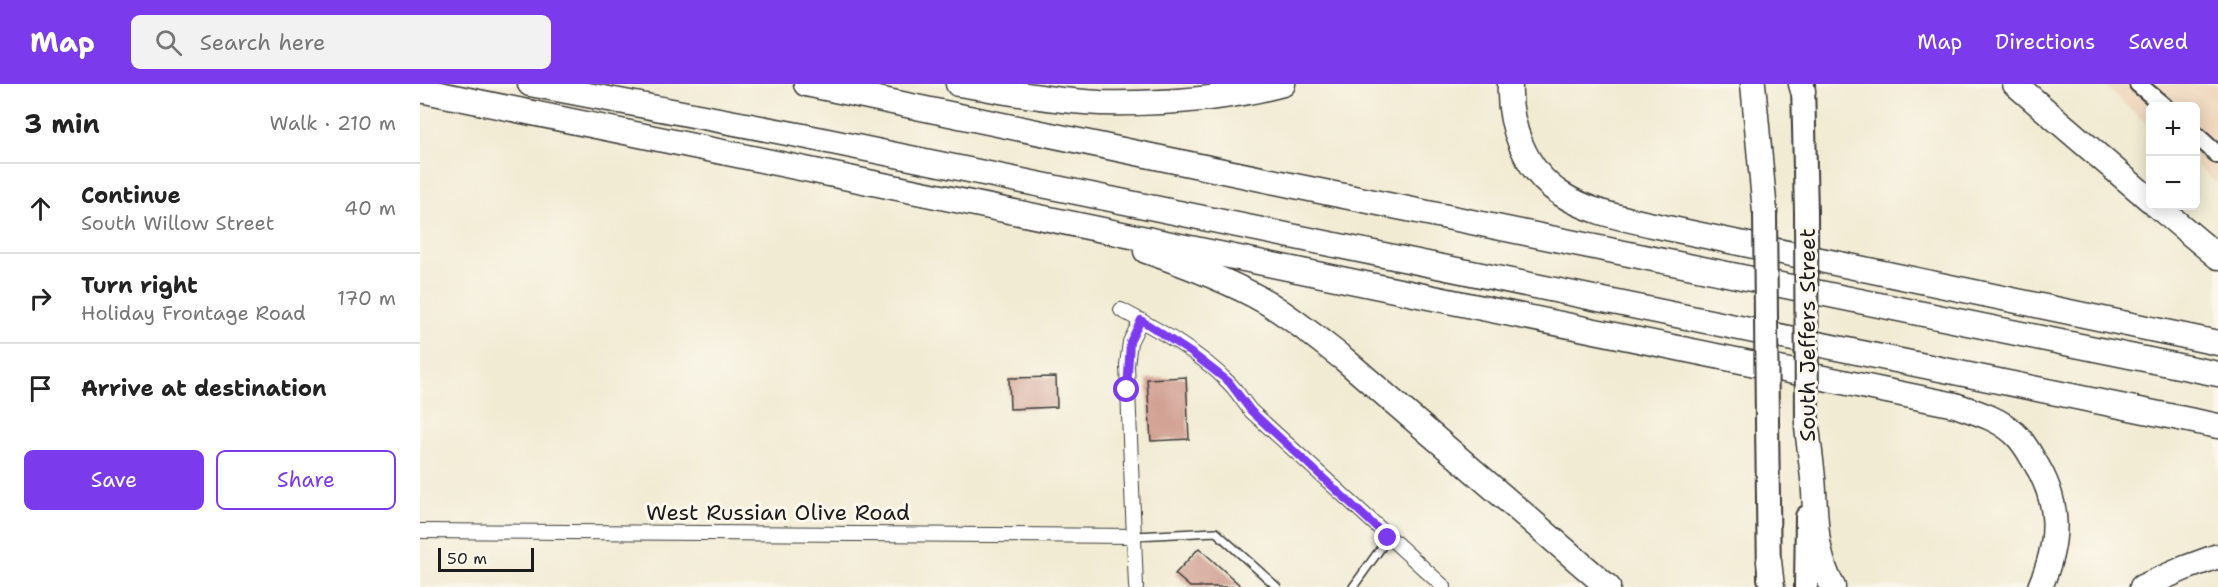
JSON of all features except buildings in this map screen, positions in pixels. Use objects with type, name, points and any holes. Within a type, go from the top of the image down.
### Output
[{"type":"highway","points":[[531,84],[803,136],[2218,426]]},
{"type":"highway","points":[[806,84],[2218,374]]},
{"type":"highway","points":[[958,84],[1050,99],[1098,103],[1190,99],[1283,84]]},
{"type":"highway","points":[[1510,84],[1509,104],[1513,124],[1529,160],[1542,177],[1559,193],[1586,207],[1653,225],[2218,343]]},
{"type":"highway","points":[[1753,84],[1765,212]]},
{"type":"highway","name":"South Jeffers Street","points":[[1765,84],[1770,561]]},
{"type":"highway","points":[[2015,84],[2146,196]]},
{"type":"highway","name":"South Jeffers Street","points":[[1802,86],[1806,213],[1806,587]]},
{"type":"highway","points":[[420,90],[1955,405],[1991,418],[2013,432],[2026,447],[2050,490],[2056,521],[2054,545],[2049,567],[2040,587]]},
{"type":"highway","points":[[2162,210],[2218,257]]},
{"type":"highway","points":[[1020,214],[1115,240],[1158,255],[1266,302],[1345,360],[1608,587]]},
{"type":"highway","points":[[1807,426],[1821,562],[1833,587]]},
{"type":"highway","points":[[2142,587],[2218,556]]},
{"type":"highway","points":[[1770,561],[1771,587]]},
{"type":"street","points":[[2138,84],[2159,102]]},
{"type":"street","points":[[2200,139],[2218,155]]},
{"type":"street","points":[[1121,310],[1141,320],[1193,354],[1229,382],[1251,411],[1444,587]]},
{"type":"street","points":[[1136,587],[1136,536],[1127,365],[1130,342],[1141,320]]},
{"type":"street","name":"West Russian Olive Road","points":[[420,531],[1136,536]]},
{"type":"lane","points":[[1136,536],[1216,532],[1277,587]]},
{"type":"lane","points":[[1353,587],[1388,538]]},
{"type":"shaded area","points":[[2103,84],[2218,84],[2218,184],[2200,168],[2200,102],[2146,102],[2146,123]]},
{"type":"route","points":[[1127,390],[1130,342],[1141,320],[1193,354],[1229,382],[1251,411],[1388,538]]}]
